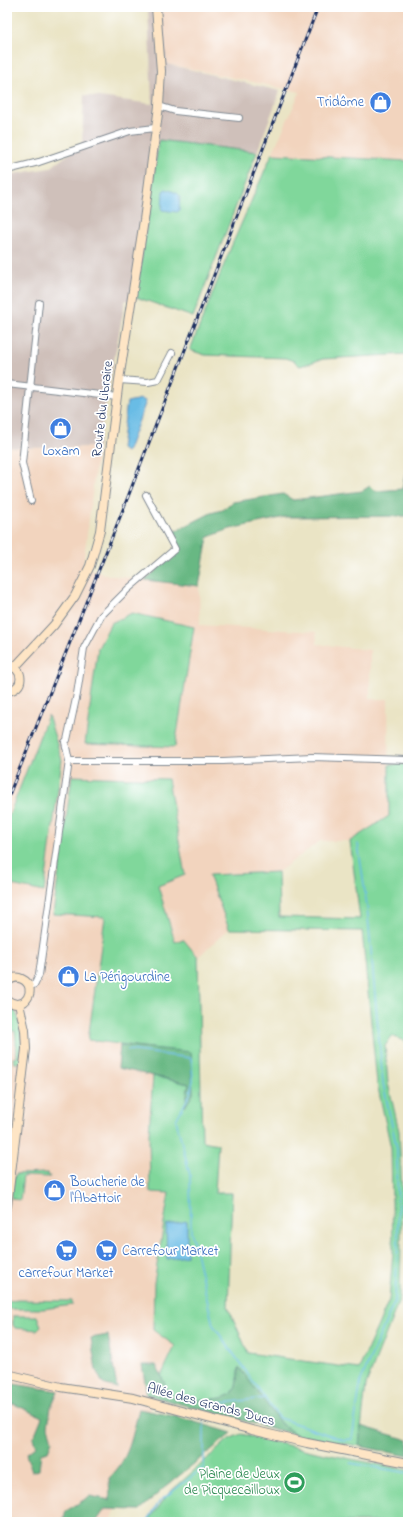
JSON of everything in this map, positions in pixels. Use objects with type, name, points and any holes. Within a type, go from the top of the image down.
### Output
[{"type":"main road","name":"Route du Libraire","points":[[11,666],[54,625],[67,608],[85,578],[98,541],[102,521],[119,380],[144,220],[159,106],[161,71],[156,7]]},
{"type":"main road","points":[[7,692],[16,689],[20,682],[20,674],[11,666]]},
{"type":"main road","points":[[7,969],[9,980],[16,978],[24,980],[30,991],[27,1000],[19,1004],[11,1003],[7,1000]]},
{"type":"main road","points":[[7,1206],[25,1068],[25,1030],[19,1004]]},
{"type":"main road","points":[[7,1190],[11,1170]]},
{"type":"main road","name":"Allée des Grands Ducs","points":[[7,1374],[61,1386],[133,1398],[300,1442],[408,1463]]},
{"type":"street","points":[[159,106],[175,111],[239,118]]},
{"type":"street","points":[[7,170],[39,162],[130,131],[155,128]]},
{"type":"street","points":[[32,501],[22,463],[39,303]]},
{"type":"street","points":[[119,380],[148,382],[158,380],[172,353]]},
{"type":"street","points":[[7,384],[117,397]]},
{"type":"street","points":[[29,987],[35,984],[39,975],[69,761],[65,742],[68,740],[84,648],[101,616],[128,589],[175,549],[146,495]]},
{"type":"street","points":[[69,761],[223,761],[312,757],[408,760]]},
{"type":"shaded area","points":[[148,7],[162,7],[167,64],[280,91],[257,152],[159,140],[136,297],[125,301],[98,447],[7,447],[7,175],[50,168],[82,144],[84,95],[152,104]]},
{"type":"shaded area","points":[[162,7],[408,7],[408,161],[272,154],[300,92],[167,64]]},
{"type":"shaded area","points":[[7,447],[98,447],[83,566],[105,575],[199,586],[200,625],[316,632],[317,644],[370,650],[370,699],[388,699],[389,816],[350,841],[320,841],[278,872],[209,875],[229,929],[198,957],[183,939],[175,942],[158,886],[168,779],[72,776],[53,914],[105,917],[88,1040],[120,1045],[118,1068],[153,1076],[149,1133],[150,1192],[169,1193],[154,1283],[153,1330],[175,1346],[161,1376],[161,1380],[111,1522],[7,1522]]},
{"type":"green space","points":[[159,140],[257,152],[193,317],[136,297]]},
{"type":"green space","points":[[272,154],[408,161],[408,354],[323,359],[300,366],[294,361],[285,358],[205,355],[190,350],[231,247]]},
{"type":"green space","points":[[408,469],[408,516],[285,517],[230,529],[208,537],[199,586],[145,580],[179,550],[172,533],[211,513],[222,510],[233,502],[283,494],[293,500],[362,491],[370,486],[375,491],[402,489],[406,470]]},
{"type":"green space","points":[[132,613],[194,627],[175,747],[85,744],[98,648],[111,623]]},
{"type":"green space","points":[[48,715],[62,760],[44,892],[7,884],[7,821]]},
{"type":"green space","points":[[408,764],[408,1046],[404,1041],[392,1036],[385,1046],[388,1083],[399,1131],[402,1192],[400,1298],[366,1385],[359,1446],[297,1435],[282,1425],[239,1367],[236,1386],[232,1394],[222,1398],[197,1401],[170,1395],[161,1376],[175,1346],[153,1330],[154,1283],[169,1193],[150,1192],[149,1133],[153,1076],[189,1084],[185,1106],[193,1094],[191,1053],[88,1040],[105,917],[53,914],[72,776],[168,779],[185,875],[158,886],[175,942],[183,939],[198,957],[202,1141],[218,1144],[215,1193],[232,1193],[228,1307],[248,1353],[359,1369],[389,1300],[393,1251],[391,1148],[377,1083],[362,931],[229,929],[209,875],[278,872],[279,917],[360,919],[350,841],[389,816],[389,765]]},
{"type":"green space","points":[[7,1005],[15,1011],[19,1022],[22,1045],[20,1063],[14,1063],[13,1058],[17,1057],[15,1031],[9,1031],[13,1027],[7,1018]]},
{"type":"green space","points":[[120,1045],[191,1052],[193,1094],[185,1107],[189,1084],[118,1068]]},
{"type":"green space","points":[[47,1173],[50,1177],[23,1176],[20,1200],[12,1199],[11,1196],[16,1174]]},
{"type":"green space","points":[[7,1301],[72,1301],[72,1305],[43,1309],[7,1309]]},
{"type":"green space","points":[[13,1316],[37,1316],[41,1326],[37,1330],[15,1328],[13,1325]]},
{"type":"green space","points":[[108,1335],[117,1388],[103,1384],[96,1370],[91,1338]]},
{"type":"green space","points":[[142,1365],[156,1365],[170,1395],[197,1401],[222,1398],[232,1394],[236,1386],[239,1367],[282,1425],[297,1435],[147,1395]]},
{"type":"green space","points":[[7,1383],[58,1391],[51,1407],[48,1426],[52,1441],[48,1451],[41,1453],[39,1470],[32,1472],[26,1454],[36,1446],[33,1439],[42,1417],[14,1404],[7,1405]]},
{"type":"green space","points":[[139,1409],[178,1417],[232,1433],[164,1488],[140,1510],[105,1509],[96,1522],[63,1522],[66,1511],[90,1496],[110,1500],[109,1478],[122,1463],[126,1454]]},
{"type":"green space","points":[[361,1426],[408,1440],[408,1456],[359,1446]]},
{"type":"green space","name":"Plaine de Jeux de Picquecailloux","points":[[241,1434],[320,1453],[408,1470],[408,1522],[148,1522],[168,1494],[229,1439]]},
{"type":"water","points":[[166,189],[177,193],[180,196],[179,211],[162,210],[163,191]]},
{"type":"water","points":[[141,399],[145,401],[145,404],[126,452],[121,448],[127,402]]},
{"type":"water","points":[[187,1221],[187,1256],[167,1259],[166,1225]]},
{"type":"waterway","points":[[128,1050],[191,1058],[193,1080],[190,1094],[176,1120],[190,1175],[191,1231],[213,1325],[279,1418],[344,1440],[352,1439],[361,1380],[395,1300],[398,1241],[397,1149],[383,1083],[367,906],[358,844]]},
{"type":"waterway","points":[[205,1412],[205,1405],[265,1398]]},
{"type":"waterway","points":[[147,1522],[160,1501],[204,1467],[204,1421]]},
{"type":"waterway","points":[[350,1463],[408,1473]]},
{"type":"railway","points":[[7,800],[124,507],[318,7]]},
{"type":"place","name":"Tridôme","points":[[380,102]]},
{"type":"place","name":"Loxam","points":[[61,429]]},
{"type":"place","name":"La Périgourdine","points":[[69,977]]},
{"type":"place","name":"Boucherie de l'Abattoir","points":[[54,1190]]},
{"type":"place","name":"carrefour Market","points":[[66,1251]]},
{"type":"place","name":"Carrefour Market","points":[[107,1251]]},
{"type":"place","name":"Plaine de Jeux de Picquecailloux","points":[[295,1482]]}]
